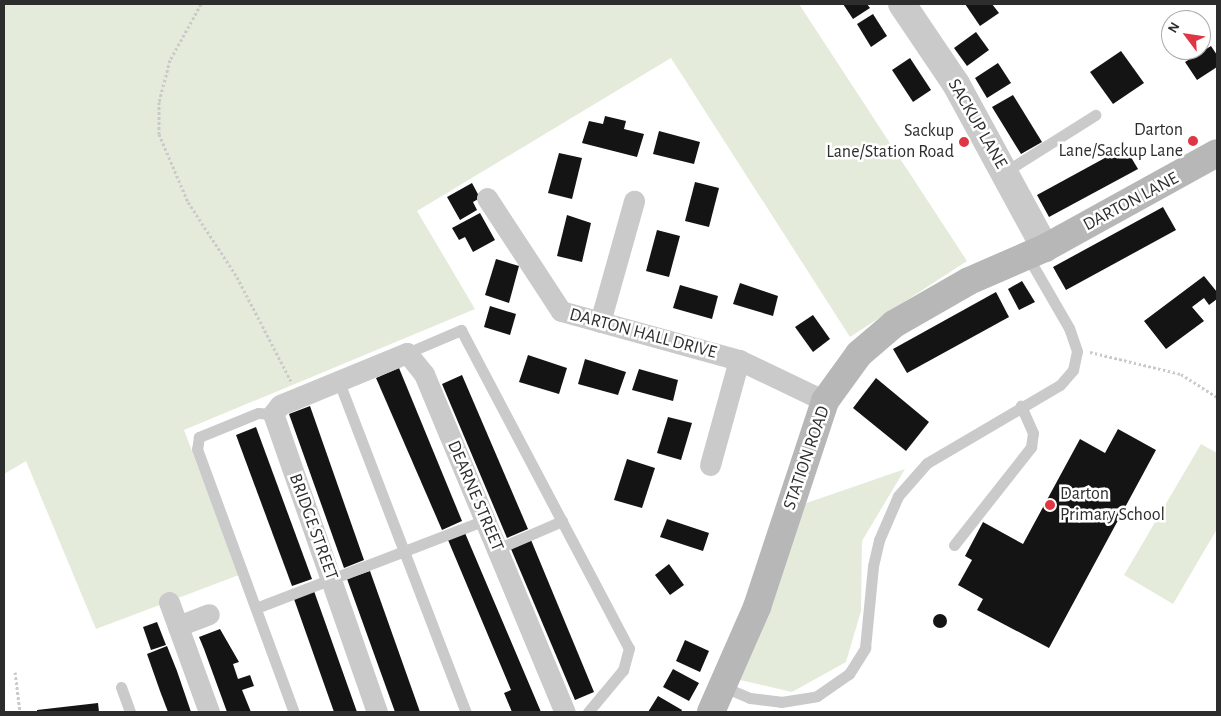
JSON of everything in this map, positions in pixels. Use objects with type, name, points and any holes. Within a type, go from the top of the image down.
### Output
[{"type":"main road","name":"DARTON LANE","points":[[1036,252],[1217,153]]},
{"type":"main road","name":"STATION ROAD","points":[[711,712],[724,687],[757,607],[825,401],[858,354],[894,324],[969,281],[1036,252]]},
{"type":"street","name":"SACKUP LANE","points":[[902,4],[956,84],[1005,172],[1036,252]]},
{"type":"street","name":"DARTON HALL DRIVE","points":[[487,198],[561,311],[739,360],[825,401]]},
{"type":"street","points":[[600,322],[634,201]]},
{"type":"street","points":[[273,414],[280,405],[408,353]]},
{"type":"street","name":"DEARNE STREET","points":[[408,353],[430,372],[485,520],[565,712]]},
{"type":"street","name":"DARTON HALL DRIVE","points":[[710,465],[739,360]]},
{"type":"street","name":"BRIDGE STREET","points":[[273,414],[333,581],[377,712]]},
{"type":"street","points":[[169,602],[209,712]]},
{"type":"street","points":[[178,626],[209,614]]},
{"type":"lane","points":[[1005,172],[1095,114]]},
{"type":"lane","points":[[724,687],[750,698],[781,702],[818,696],[849,674],[865,648],[875,557],[898,496],[927,462],[1060,385],[1073,370],[1077,351],[1036,252]]},
{"type":"lane","points":[[408,353],[461,330],[469,353],[562,521],[629,648],[623,670],[588,712]]},
{"type":"lane","points":[[339,382],[466,712]]},
{"type":"lane","points":[[954,545],[1031,447],[1033,433],[1021,406]]},
{"type":"lane","points":[[273,414],[258,413],[199,437],[197,449],[294,712]]},
{"type":"lane","points":[[256,608],[333,581],[485,520]]},
{"type":"lane","points":[[497,549],[562,521]]},
{"type":"lane","points":[[121,687],[130,712]]},
{"type":"path","points":[[201,4],[170,60],[159,102],[159,134],[188,202],[237,277],[283,358],[298,398]]},
{"type":"path","points":[[1077,351],[1104,353],[1180,374],[1217,398]]},
{"type":"path","points":[[14,672],[20,712]]},
{"type":"green space","points":[[4,4],[799,4],[967,261],[850,337],[671,58],[417,211],[475,309],[184,430],[239,575],[96,629],[26,461],[4,474]]},
{"type":"green space","points":[[1201,444],[1217,453],[1217,529],[1173,604],[1124,575]]},
{"type":"green space","points":[[905,469],[862,541],[861,611],[846,662],[792,692],[740,680],[795,507]]},
{"type":"building","points":[[843,4],[867,4],[870,8],[853,19]]},
{"type":"building","points":[[965,4],[992,4],[999,13],[980,26]]},
{"type":"building","points":[[873,14],[887,36],[871,47],[857,24]]},
{"type":"building","points":[[976,32],[989,50],[967,66],[954,48]]},
{"type":"building","points":[[1211,46],[1217,55],[1217,67],[1197,80],[1185,62],[1188,60],[1211,60]]},
{"type":"building","points":[[1121,51],[1144,83],[1113,104],[1090,72]]},
{"type":"building","points":[[910,58],[931,90],[913,102],[892,70]]},
{"type":"building","points":[[998,63],[1011,83],[987,98],[975,78]]},
{"type":"building","points":[[1013,95],[1042,142],[1021,154],[992,107]]},
{"type":"building","points":[[605,116],[626,121],[624,129],[644,134],[637,157],[582,143],[589,121],[603,124]]},
{"type":"building","points":[[659,131],[700,142],[694,164],[653,154]]},
{"type":"building","points":[[1125,147],[1138,169],[1049,217],[1037,195]]},
{"type":"building","points":[[559,153],[582,158],[572,199],[548,193]]},
{"type":"building","points":[[695,182],[719,188],[709,227],[685,221]]},
{"type":"building","points":[[472,183],[480,198],[473,202],[477,210],[460,220],[447,197]]},
{"type":"building","points":[[1163,207],[1176,230],[1066,290],[1053,267]]},
{"type":"building","points":[[480,213],[495,240],[473,252],[465,237],[459,240],[452,228]]},
{"type":"building","points":[[567,215],[591,223],[582,262],[557,256]]},
{"type":"building","points":[[657,230],[680,236],[669,277],[646,271]]},
{"type":"building","points":[[496,259],[519,266],[509,303],[485,295]]},
{"type":"building","points":[[1204,276],[1217,292],[1217,299],[1209,305],[1204,298],[1192,307],[1204,321],[1166,349],[1144,321]]},
{"type":"building","points":[[1022,281],[1035,302],[1019,310],[1008,289]]},
{"type":"building","points":[[740,283],[778,296],[773,316],[733,304]]},
{"type":"building","points":[[680,285],[718,296],[712,319],[673,308]]},
{"type":"building","points":[[996,292],[1009,317],[907,373],[893,349]]},
{"type":"building","points":[[490,306],[516,314],[510,335],[484,327]]},
{"type":"building","points":[[813,315],[830,339],[813,352],[795,327]]},
{"type":"building","points":[[528,355],[567,368],[559,394],[519,382]]},
{"type":"building","points":[[585,359],[626,372],[618,395],[578,384]]},
{"type":"building","points":[[399,368],[462,521],[442,530],[376,378]]},
{"type":"building","points":[[639,369],[678,380],[673,401],[632,390]]},
{"type":"building","points":[[462,375],[528,529],[507,538],[442,384]]},
{"type":"building","points":[[876,378],[929,422],[906,451],[853,408]]},
{"type":"building","points":[[310,406],[364,560],[344,568],[289,414]]},
{"type":"building","points":[[668,417],[692,423],[681,460],[657,453]]},
{"type":"building","points":[[256,427],[312,579],[292,586],[236,435]]},
{"type":"building","points":[[1118,429],[1156,450],[1049,648],[977,610],[983,599],[958,585],[972,560],[965,556],[983,522],[1023,544],[1080,439],[1105,453]]},
{"type":"building","points":[[627,459],[655,468],[642,508],[614,500]]},
{"type":"building","points":[[667,519],[709,533],[703,551],[660,537]]},
{"type":"building","points":[[465,533],[541,712],[512,712],[504,693],[511,690],[448,540]]},
{"type":"building","points":[[531,540],[594,692],[575,700],[511,549]]},
{"type":"building","points":[[669,564],[684,585],[670,595],[655,575]]},
{"type":"building","points":[[370,571],[420,712],[395,712],[347,579]]},
{"type":"building","points":[[314,591],[357,712],[334,712],[294,599]]},
{"type":"building","points":[[940,614],[945,616],[947,621],[945,626],[940,628],[935,626],[933,621],[935,616]]},
{"type":"building","points":[[157,622],[166,645],[151,650],[143,627]]},
{"type":"building","points":[[220,629],[239,662],[233,664],[238,679],[250,675],[254,686],[242,690],[251,712],[227,712],[199,637]]},
{"type":"building","points":[[685,640],[709,651],[700,672],[676,661]]},
{"type":"building","points":[[167,646],[191,712],[168,712],[160,691],[147,654]]},
{"type":"building","points":[[673,669],[699,683],[689,701],[663,687]]},
{"type":"building","points":[[658,696],[682,710],[681,712],[648,712]]},
{"type":"building","points":[[98,703],[99,712],[37,712],[37,710]]},
{"type":"place","name":"Darton Lane/Sackup Lane","points":[[1193,141]]},
{"type":"place","name":"Sackup Lane/Station Road","points":[[964,142]]},
{"type":"place","name":"Darton Primary School","points":[[1050,505]]}]
